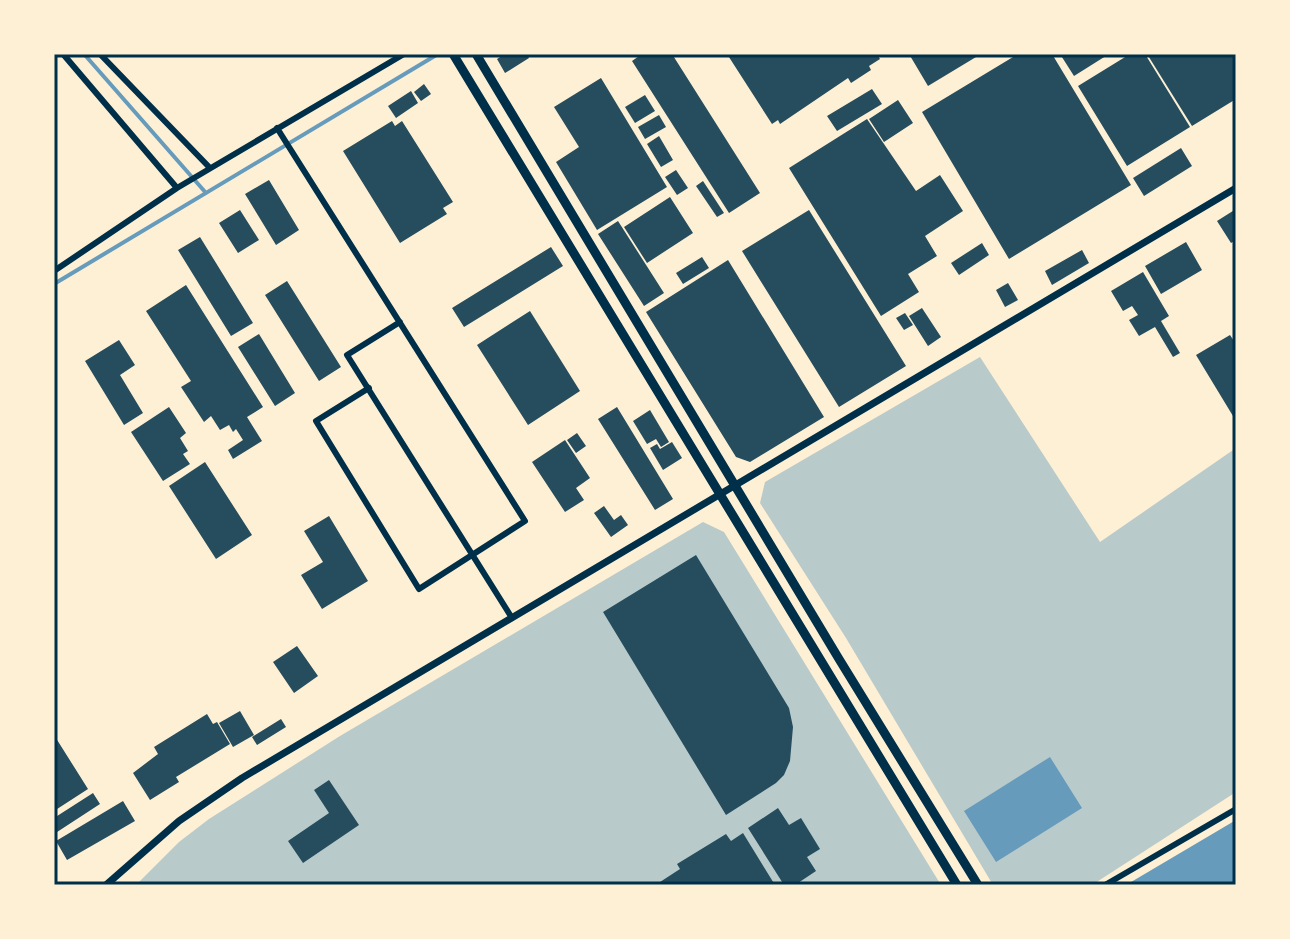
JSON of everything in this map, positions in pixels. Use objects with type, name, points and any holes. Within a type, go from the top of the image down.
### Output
[{"type":"main road","points":[[453,54],[957,885]]},
{"type":"main road","points":[[476,54],[978,885]]},
{"type":"street","points":[[63,54],[177,188]]},
{"type":"street","points":[[100,54],[210,168]]},
{"type":"street","points":[[54,271],[177,188],[404,54]]},
{"type":"street","points":[[277,128],[525,521],[419,589],[316,421],[369,388]]},
{"type":"street","points":[[106,885],[179,821],[242,778],[1236,188]]},
{"type":"street","points":[[400,322],[347,355],[512,618]]},
{"type":"street","points":[[1105,885],[1236,809]]},
{"type":"shaded area","points":[[980,357],[1100,542],[1236,448],[1236,792],[1092,885],[993,885],[846,638],[760,503],[765,482]]},
{"type":"shaded area","points":[[703,522],[724,532],[941,885],[136,885],[179,842],[209,819],[340,736]]},
{"type":"water","points":[[1050,757],[1082,808],[996,862],[964,811]]},
{"type":"water","points":[[1236,820],[1236,885],[1126,885]]},
{"type":"building","points":[[505,54],[527,54],[529,58],[505,73],[497,59]]},
{"type":"building","points":[[642,54],[672,54],[760,193],[729,213],[632,61]]},
{"type":"building","points":[[727,54],[877,54],[880,59],[869,66],[871,70],[851,83],[848,78],[780,124],[778,120],[772,124]]},
{"type":"building","points":[[909,54],[981,54],[928,86]]},
{"type":"building","points":[[1018,54],[1052,54],[1131,185],[1009,259],[922,112]]},
{"type":"building","points":[[1060,54],[1109,54],[1074,76]]},
{"type":"building","points":[[1130,54],[1145,54],[1190,127],[1127,166],[1078,86]]},
{"type":"building","points":[[1147,54],[1235,54],[1236,99],[1192,126]]},
{"type":"building","points":[[601,78],[667,187],[597,230],[556,162],[579,147],[554,107]]},
{"type":"building","points":[[424,84],[431,94],[421,101],[414,92]]},
{"type":"building","points":[[872,89],[882,104],[837,131],[827,116]]},
{"type":"building","points":[[411,91],[418,103],[396,118],[388,106]]},
{"type":"building","points":[[645,95],[655,111],[635,123],[625,107]]},
{"type":"building","points":[[898,100],[913,123],[884,142],[869,119]]},
{"type":"building","points":[[659,115],[666,127],[645,139],[638,127]]},
{"type":"building","points":[[867,119],[916,191],[940,175],[963,211],[925,236],[937,256],[908,274],[919,292],[881,316],[789,168]]},
{"type":"building","points":[[392,121],[395,126],[402,121],[453,202],[443,208],[447,214],[400,243],[343,151]]},
{"type":"building","points":[[659,136],[673,160],[661,167],[647,144]]},
{"type":"building","points":[[1181,148],[1192,166],[1144,196],[1133,178]]},
{"type":"building","points":[[676,170],[688,188],[677,195],[665,177]]},
{"type":"building","points":[[269,180],[299,230],[276,245],[245,194]]},
{"type":"building","points":[[703,181],[724,213],[717,217],[696,186]]},
{"type":"building","points":[[670,197],[693,233],[647,263],[624,227]]},
{"type":"building","points":[[1236,209],[1236,240],[1231,243],[1217,221]]},
{"type":"building","points":[[240,210],[259,240],[238,253],[219,223]]},
{"type":"building","points":[[809,210],[906,366],[839,407],[742,251]]},
{"type":"building","points":[[618,221],[664,293],[644,306],[598,234]]},
{"type":"building","points":[[200,237],[253,323],[231,336],[178,250]]},
{"type":"building","points":[[1186,242],[1202,270],[1161,294],[1145,266]]},
{"type":"building","points":[[982,243],[989,255],[959,275],[951,263]]},
{"type":"building","points":[[551,247],[563,266],[464,327],[452,308]]},
{"type":"building","points":[[1082,250],[1089,263],[1052,285],[1045,271]]},
{"type":"building","points":[[702,257],[709,268],[683,284],[676,273]]},
{"type":"building","points":[[728,260],[824,417],[750,462],[736,457],[646,312]]},
{"type":"building","points":[[1143,272],[1169,316],[1161,321],[1180,353],[1173,357],[1155,327],[1139,336],[1129,320],[1138,315],[1132,306],[1123,311],[1111,291]]},
{"type":"building","points":[[287,281],[341,367],[319,381],[265,295]]},
{"type":"building","points":[[1008,283],[1018,300],[1005,307],[996,290]]},
{"type":"building","points":[[186,285],[263,407],[247,417],[262,441],[233,459],[228,450],[243,440],[229,425],[220,430],[211,416],[204,422],[181,387],[191,381],[146,311]]},
{"type":"building","points":[[922,308],[941,337],[928,346],[909,316]]},
{"type":"building","points":[[530,311],[580,391],[528,425],[477,345]]},
{"type":"building","points":[[905,313],[913,325],[904,330],[896,318]]},
{"type":"building","points":[[259,334],[295,393],[275,406],[238,347]]},
{"type":"building","points":[[1230,335],[1236,344],[1236,421],[1196,355]]},
{"type":"building","points":[[119,340],[135,365],[120,375],[143,413],[124,425],[85,361]]},
{"type":"building","points":[[169,407],[186,433],[180,438],[188,451],[183,454],[190,464],[163,481],[131,432]]},
{"type":"building","points":[[617,407],[673,499],[655,510],[598,419]]},
{"type":"building","points":[[650,410],[669,442],[661,447],[656,439],[647,444],[633,421]]},
{"type":"building","points":[[577,433],[586,446],[576,453],[567,440]]},
{"type":"building","points":[[565,440],[590,478],[576,488],[584,500],[565,512],[532,462]]},
{"type":"building","points":[[672,442],[682,458],[663,470],[650,448],[657,444],[660,449]]},
{"type":"building","points":[[205,462],[252,535],[216,559],[169,486]]},
{"type":"building","points":[[604,506],[614,520],[621,515],[628,525],[611,537],[594,513]]},
{"type":"building","points":[[329,516],[368,581],[322,609],[301,575],[323,562],[304,531]]},
{"type":"building","points":[[696,555],[789,708],[793,727],[790,761],[784,775],[726,815],[603,612]]},
{"type":"building","points":[[297,646],[318,676],[294,693],[273,662]]},
{"type":"building","points":[[240,711],[254,735],[233,747],[219,723]]},
{"type":"building","points":[[207,714],[213,724],[217,722],[230,744],[176,777],[179,782],[150,800],[133,773],[158,754],[154,747]]},
{"type":"building","points":[[281,719],[286,727],[257,745],[252,737]]},
{"type":"building","points":[[54,735],[88,789],[54,811]]},
{"type":"building","points":[[329,780],[359,825],[303,863],[288,841],[329,813],[314,790]]},
{"type":"building","points":[[93,793],[100,804],[54,834],[54,818]]},
{"type":"building","points":[[123,801],[135,821],[67,860],[56,841]]},
{"type":"building","points":[[778,808],[789,825],[801,818],[820,849],[807,857],[816,871],[795,885],[784,885],[748,828]]},
{"type":"building","points":[[743,833],[775,885],[662,885],[660,882],[680,869],[677,864],[726,834],[731,841]]},
{"type":"waterway","points":[[84,54],[206,193]]},
{"type":"waterway","points":[[54,284],[438,54]]}]
